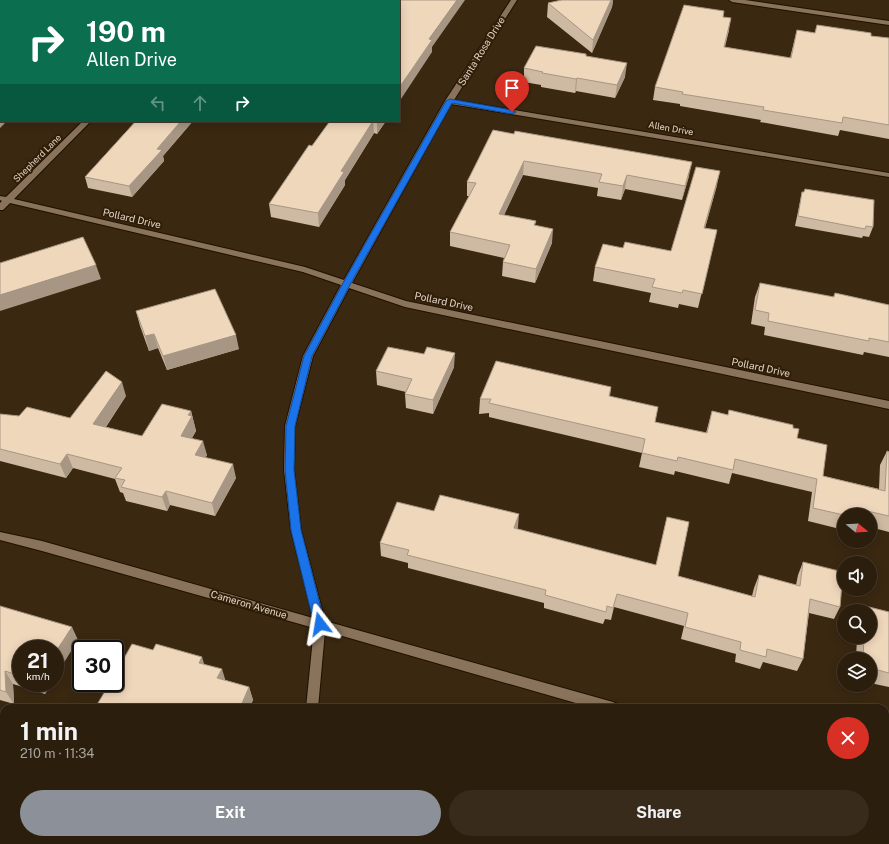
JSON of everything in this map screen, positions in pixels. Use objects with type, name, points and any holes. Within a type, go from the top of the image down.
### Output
[{"type":"street","name":"Santa Rosa Drive","points":[[312,704],[320,624],[296,530],[289,470],[290,426],[308,356],[347,283],[450,101],[514,0]]},
{"type":"street","points":[[732,0],[889,23]]},
{"type":"street","name":"Allen Drive","points":[[450,101],[889,175]]},
{"type":"street","name":"Shepherd Lane","points":[[0,208],[4,199],[86,122]]},
{"type":"street","name":"Pollard Drive","points":[[4,199],[305,270],[347,283],[405,304],[889,406]]},
{"type":"street","name":"Cameron Avenue","points":[[0,536],[42,546],[599,704]]},
{"type":"building","points":[[400,0],[457,0],[429,39],[432,40],[400,87]]},
{"type":"building","points":[[562,0],[611,0],[593,40],[548,3]]},
{"type":"building","points":[[684,5],[724,11],[723,17],[731,18],[724,47],[791,58],[797,30],[815,33],[817,25],[871,33],[871,36],[889,38],[889,125],[843,117],[842,123],[763,110],[764,107],[682,94],[683,92],[655,87]]},
{"type":"building","points":[[536,46],[586,54],[586,56],[627,63],[617,85],[542,73],[543,72],[524,68]]},
{"type":"building","points":[[135,122],[180,122],[157,149],[162,150],[129,186],[85,177]]},
{"type":"building","points":[[329,122],[372,122],[341,171],[344,172],[318,213],[269,204],[309,145],[312,146]]},
{"type":"building","points":[[493,130],[514,134],[515,131],[692,162],[685,186],[627,175],[623,186],[599,182],[602,174],[524,161],[499,214],[536,221],[534,225],[553,229],[536,269],[503,262],[510,245],[450,232],[476,183],[467,182]]},
{"type":"building","points":[[696,167],[720,171],[704,228],[717,230],[702,294],[683,290],[682,293],[652,287],[655,279],[595,267],[603,244],[623,248],[625,242],[671,251]]},
{"type":"building","points":[[805,189],[874,200],[873,227],[866,226],[865,229],[798,216],[802,192],[804,192]]},
{"type":"building","points":[[83,237],[96,265],[0,295],[0,263]]},
{"type":"building","points":[[760,283],[834,297],[835,293],[889,305],[889,342],[869,338],[869,341],[768,321],[769,313],[755,310]]},
{"type":"building","points":[[215,289],[236,335],[163,356],[154,334],[145,336],[136,311]]},
{"type":"building","points":[[388,347],[424,354],[427,347],[455,353],[433,400],[405,394],[412,379],[376,371]]},
{"type":"building","points":[[496,361],[611,387],[609,396],[658,407],[655,422],[707,433],[712,411],[728,415],[729,410],[793,425],[793,428],[799,429],[797,438],[827,445],[823,476],[885,491],[887,451],[889,452],[889,516],[877,513],[877,508],[837,508],[837,513],[813,508],[817,479],[735,459],[733,470],[678,457],[677,461],[642,453],[645,439],[489,403],[491,399],[480,399]]},
{"type":"building","points":[[106,371],[122,382],[93,424],[142,436],[162,404],[191,411],[188,415],[192,416],[181,436],[203,441],[195,455],[233,464],[212,503],[166,491],[162,497],[121,487],[125,480],[115,478],[122,468],[67,454],[60,464],[0,449],[0,414],[19,416],[27,407],[70,418]]},
{"type":"building","points":[[440,495],[519,514],[514,528],[656,565],[667,517],[689,522],[678,576],[755,597],[759,575],[800,586],[803,562],[837,570],[837,596],[841,596],[840,604],[837,604],[837,606],[810,599],[803,659],[767,649],[766,657],[740,650],[741,642],[685,627],[688,613],[617,594],[613,608],[607,606],[606,612],[545,595],[546,590],[407,555],[409,550],[380,543],[397,502],[434,511]]},
{"type":"building","points":[[0,606],[72,627],[64,640],[12,640],[12,673],[5,671],[6,692],[0,690]]},
{"type":"building","points":[[877,609],[889,612],[889,673],[877,670],[877,652],[863,652],[864,644],[877,644]]},
{"type":"building","points":[[132,644],[153,650],[156,644],[202,657],[199,663],[222,669],[217,678],[249,687],[242,704],[98,703],[105,692],[124,692],[124,658]]},
{"type":"route","points":[[320,624],[296,530],[289,470],[290,426],[308,356],[347,283],[450,101],[512,112]]}]
